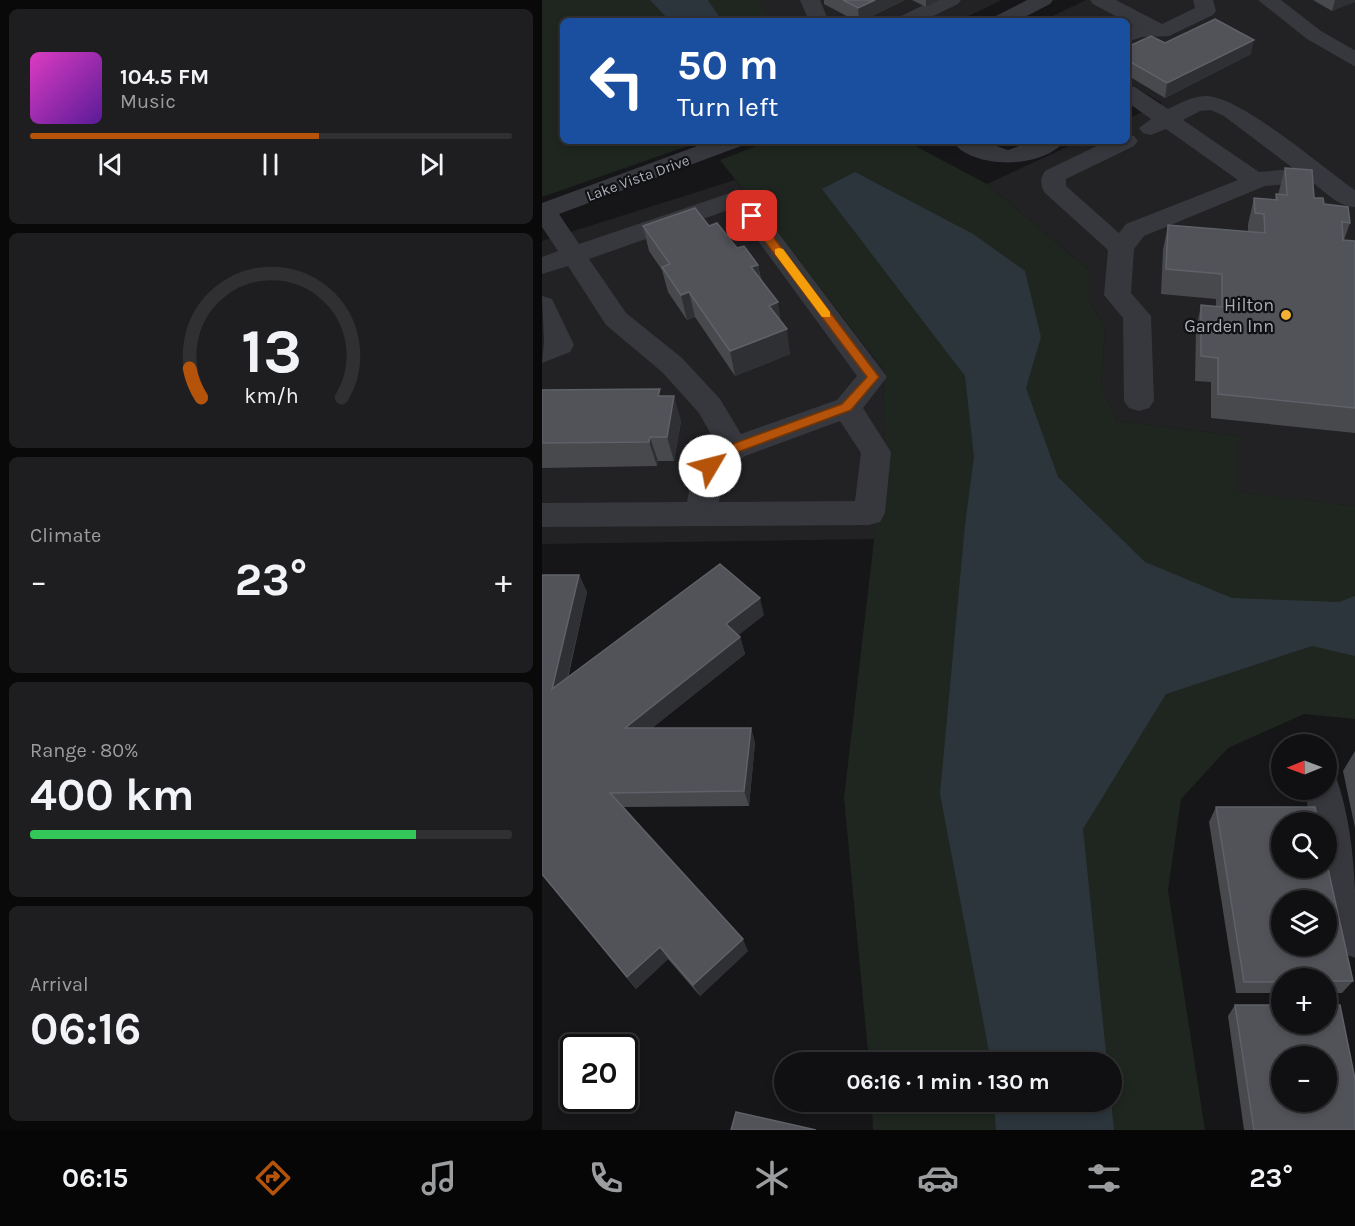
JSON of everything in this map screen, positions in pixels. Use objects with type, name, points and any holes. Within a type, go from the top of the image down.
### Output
[{"type":"street","points":[[810,0],[817,18]]},
{"type":"street","points":[[912,18],[951,0]]},
{"type":"street","points":[[1009,18],[1043,0]]},
{"type":"street","points":[[1100,0],[1114,17],[1143,4]]},
{"type":"street","points":[[1130,35],[1139,31],[1162,32],[1206,11],[1203,0]]},
{"type":"street","points":[[1268,0],[1314,35],[1355,61]]},
{"type":"street","points":[[1130,22],[1162,32]]},
{"type":"street","points":[[1132,100],[1168,119],[1256,181]]},
{"type":"street","points":[[1130,139],[1197,104],[1214,102],[1232,111],[1354,200]]},
{"type":"street","name":"Lake Vista Drive","points":[[543,212],[725,144]]},
{"type":"street","points":[[970,144],[1000,158],[1023,154],[1045,144]]},
{"type":"street","points":[[1121,144],[1054,176],[1054,188],[1121,248]]},
{"type":"street","points":[[1139,401],[1138,316],[1117,295],[1121,248],[1135,230],[1256,181],[1318,174]]},
{"type":"street","points":[[542,266],[738,198],[873,377],[847,407],[734,448],[710,466],[701,514]]},
{"type":"street","points":[[543,212],[575,254],[616,319],[641,342],[672,365],[710,406],[734,448]]},
{"type":"street","points":[[542,305],[560,345],[542,353]]},
{"type":"street","points":[[542,515],[869,513],[876,452],[847,407]]},
{"type":"street","points":[[1325,800],[1355,938]]},
{"type":"shaded area","points":[[542,0],[759,0],[767,18],[560,18],[560,144],[693,144],[542,197]]},
{"type":"shaded area","points":[[650,0],[708,0],[720,18],[667,18]]},
{"type":"shaded area","points":[[751,0],[1002,0],[964,18],[757,18]]},
{"type":"shaded area","points":[[1086,0],[1355,0],[1355,506],[1237,492],[1238,436],[1117,421],[1101,387],[1105,328],[1089,301],[1089,270],[987,184],[1074,144],[1130,144],[1130,118],[1162,103],[1130,84],[1130,18],[1048,18]]},
{"type":"shaded area","points":[[761,144],[912,144],[987,184],[1089,270],[1089,301],[1105,328],[1101,387],[1117,421],[1238,436],[1238,492],[1355,506],[1355,719],[1304,714],[1228,748],[1181,799],[1168,890],[1205,1130],[873,1130],[872,1112],[1122,1112],[1122,1052],[868,1052],[844,798],[885,446],[883,369],[720,160]]},
{"type":"shaded area","points":[[855,172],[973,234],[1025,271],[1041,337],[1026,388],[1058,477],[1145,562],[1232,598],[1339,602],[1355,596],[1355,656],[1312,646],[1166,694],[1083,829],[1106,1052],[989,1052],[940,794],[965,525],[974,457],[965,376],[822,189]]},
{"type":"shaded area","points":[[735,180],[883,369],[885,446],[875,539],[542,544],[542,241]]},
{"type":"shaded area","points":[[995,1112],[1112,1112],[1114,1130],[996,1130]]},
{"type":"building","points":[[843,0],[875,0],[858,8]]},
{"type":"building","points":[[1215,19],[1254,40],[1167,83],[1130,62],[1130,46],[1151,36],[1165,43]]},
{"type":"building","name":"Hilton Garden Inn","points":[[1285,168],[1312,170],[1314,198],[1323,198],[1324,204],[1348,207],[1350,223],[1342,222],[1343,240],[1355,241],[1355,408],[1218,394],[1218,358],[1201,356],[1201,305],[1222,307],[1222,274],[1166,269],[1168,225],[1265,233],[1264,214],[1255,213],[1254,198],[1277,200],[1276,194],[1287,195]]},
{"type":"building","points":[[695,208],[709,226],[717,223],[737,248],[744,246],[758,265],[751,267],[778,302],[769,306],[787,329],[730,351],[689,292],[681,295],[662,267],[670,264],[643,226]]},
{"type":"building","points":[[660,389],[658,396],[674,396],[667,437],[650,437],[649,442],[542,443],[542,390]]},
{"type":"building","points":[[720,564],[760,598],[726,624],[740,637],[625,728],[751,728],[744,791],[610,793],[743,939],[693,985],[660,947],[627,977],[542,874],[542,575],[579,575],[552,689]]},
{"type":"building","points":[[1216,807],[1315,807],[1316,812],[1271,812],[1271,878],[1330,878],[1333,890],[1271,890],[1271,956],[1337,956],[1337,909],[1353,981],[1337,981],[1337,968],[1271,968],[1271,982],[1244,982]]},
{"type":"building","points":[[1235,1005],[1271,1005],[1271,1034],[1337,1034],[1337,1005],[1340,1005],[1355,1079],[1355,1130],[1254,1130]]},
{"type":"building","points":[[736,1112],[816,1130],[731,1130]]},
{"type":"slow traffic","points":[[779,252],[826,314]]},
{"type":"place","name":"Hilton Garden Inn","points":[[1286,315]]},
{"type":"route","points":[[710,466],[734,448],[847,407],[873,377],[752,216]]}]
